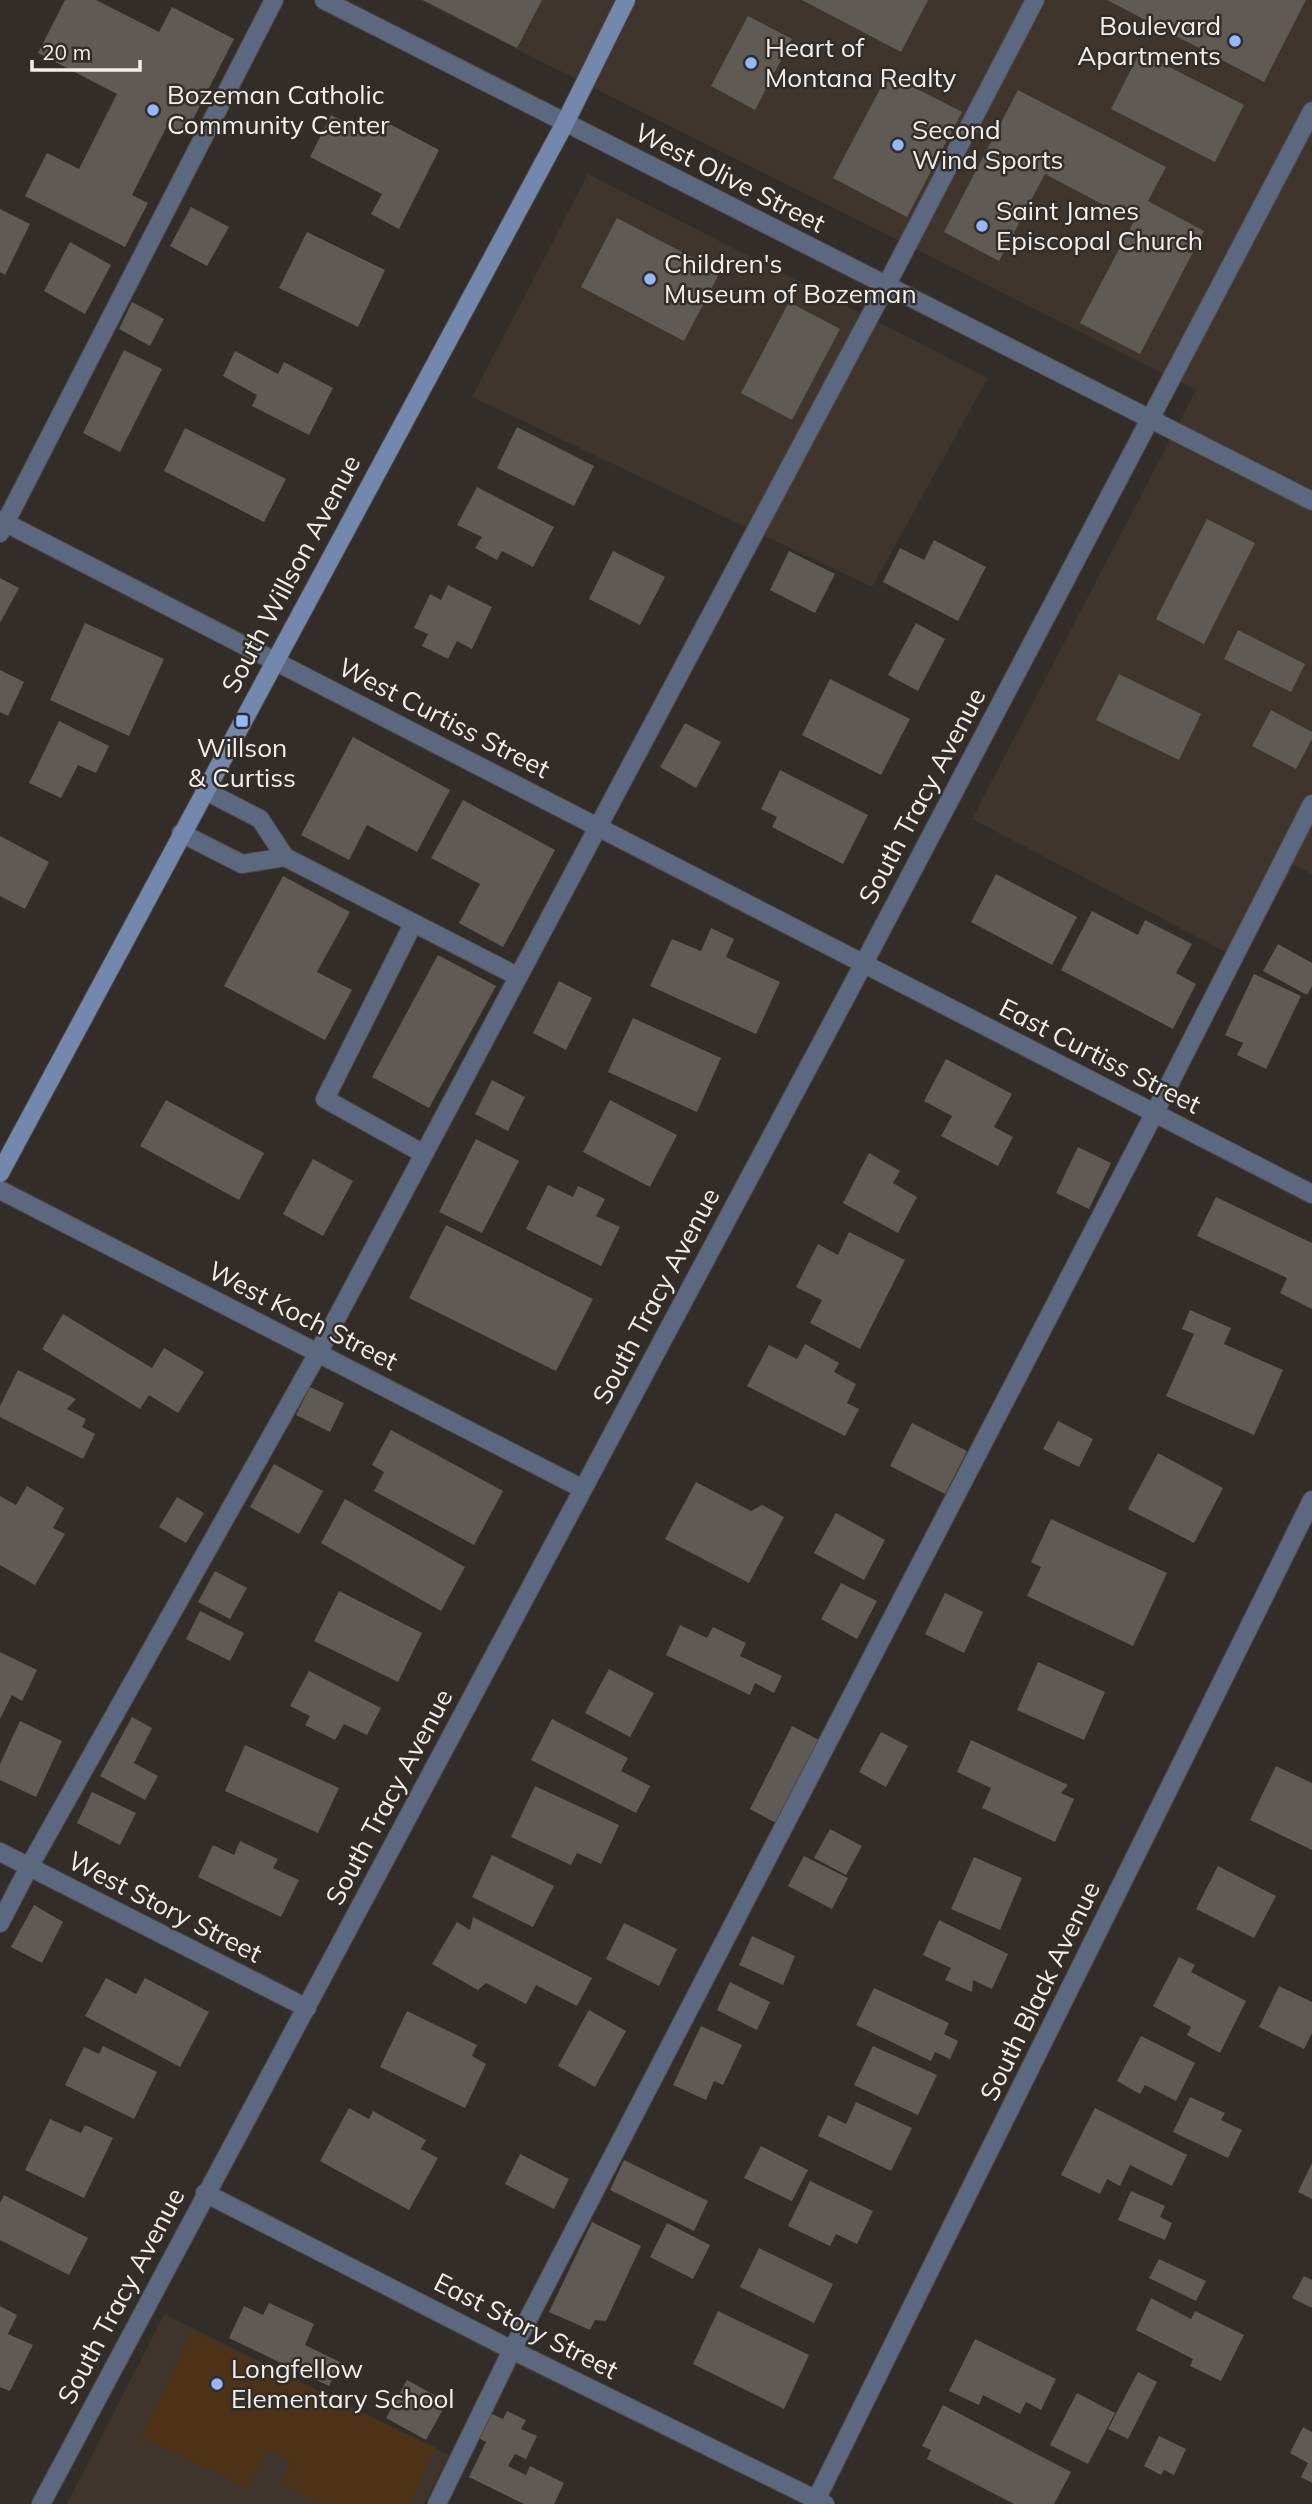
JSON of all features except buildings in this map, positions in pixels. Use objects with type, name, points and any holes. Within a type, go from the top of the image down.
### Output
[{"type":"main road","name":"South Willson Avenue","points":[[0,1173],[565,123],[626,0]]},
{"type":"street","points":[[2,525],[274,0]]},
{"type":"street","name":"West Olive Street","points":[[324,0],[1312,501]]},
{"type":"street","points":[[0,1923],[318,1353],[886,286],[1035,0]]},
{"type":"street","name":"South Tracy Avenue","points":[[41,2504],[864,962],[1312,111]]},
{"type":"street","name":"West Curtiss Street","points":[[2,525],[274,660],[864,962]]},
{"type":"street","points":[[204,790],[260,819],[285,857],[517,976]]},
{"type":"street","points":[[437,2504],[512,2350],[1154,1114],[1312,804]]},
{"type":"street","points":[[181,833],[242,864],[285,857]]},
{"type":"street","points":[[413,923],[325,1099],[424,1154]]},
{"type":"street","name":"East Curtiss Street","points":[[864,962],[1312,1194]]},
{"type":"street","name":"West Koch Street","points":[[0,1189],[583,1489]]},
{"type":"street","name":"South Black Avenue","points":[[819,2503],[1312,1500]]},
{"type":"street","name":"West Story Street","points":[[0,1852],[307,2008]]},
{"type":"street","name":"East Story Street","points":[[205,2193],[819,2503]]},
{"type":"shaded area","points":[[419,0],[1312,0],[1312,874],[1294,865],[1241,960],[972,819],[1196,390]]},
{"type":"shaded area","points":[[588,174],[988,378],[872,587],[472,397]]},
{"type":"shaded area","name":"Longfellow Elementary School","points":[[164,2314],[449,2455],[424,2504],[67,2504]]},
{"type":"shaded area","name":"Longfellow Elementary School","points":[[192,2331],[436,2448],[410,2504],[323,2504],[281,2484],[291,2462],[267,2450],[248,2488],[141,2437]]},
{"type":"place","name":"Boulevard Apartments","points":[[1235,41]]},
{"type":"place","name":"Heart of Montana Realty","points":[[751,63]]},
{"type":"place","name":"Bozeman Catholic Community Center","points":[[153,110]]},
{"type":"place","name":"Second Wind Sports","points":[[898,145]]},
{"type":"place","name":"Saint James Episcopal Church","points":[[982,226]]},
{"type":"place","name":"Children's Museum of Bozeman","points":[[650,279]]},
{"type":"place","name":"Willson & Curtiss","points":[[242,721]]},
{"type":"place","name":"Longfellow Elementary School","points":[[217,2384]]}]
